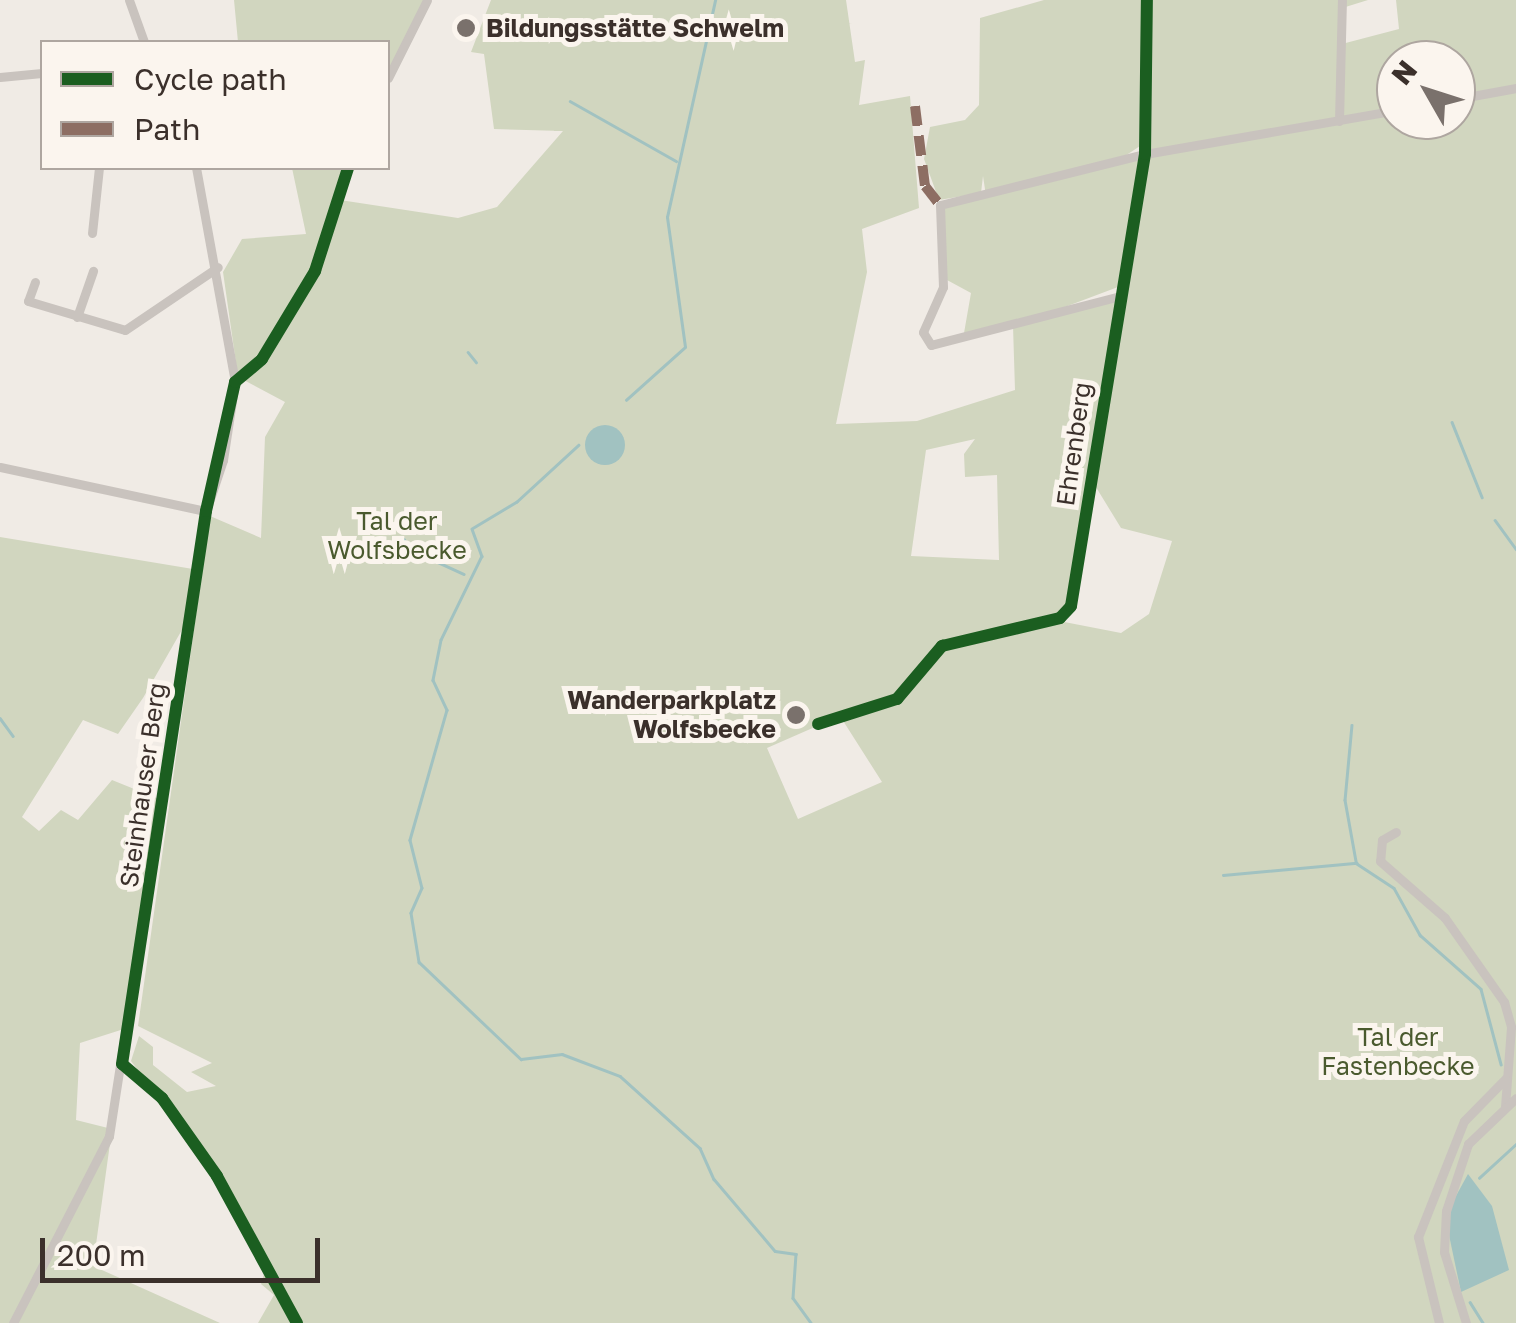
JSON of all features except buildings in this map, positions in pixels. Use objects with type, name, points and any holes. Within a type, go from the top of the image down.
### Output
[{"type":"street","points":[[129,0],[143,40]]},
{"type":"street","points":[[390,74],[426,0]]},
{"type":"street","name":"Ehrenberg","points":[[818,724],[897,698],[942,646],[1060,618],[1071,606],[1144,154],[1147,0]]},
{"type":"street","points":[[1339,121],[1342,0]]},
{"type":"street","points":[[0,77],[40,73]]},
{"type":"street","points":[[1476,95],[1516,88]]},
{"type":"street","points":[[1120,296],[996,332],[931,345],[923,338],[943,287],[940,205],[1144,154],[1376,114]]},
{"type":"street","points":[[92,233],[99,170]]},
{"type":"street","points":[[196,170],[218,267],[235,382]]},
{"type":"street","points":[[235,382],[262,358],[315,270],[347,170]]},
{"type":"street","points":[[35,282],[28,300],[112,330],[144,325],[218,267]]},
{"type":"street","points":[[77,318],[92,272]]},
{"type":"street","name":"Steinhauser Berg","points":[[122,1064],[206,512],[235,382]]},
{"type":"street","points":[[0,467],[206,512]]},
{"type":"street","points":[[1396,832],[1382,840],[1380,861],[1452,926],[1504,1002],[1505,1107]]},
{"type":"street","points":[[12,1323],[104,1149],[122,1064],[162,1098],[217,1176],[297,1323]]},
{"type":"street","points":[[1438,1323],[1418,1237],[1464,1121],[1505,1079]]},
{"type":"street","points":[[1466,1323],[1444,1252],[1446,1211],[1468,1144],[1516,1098]]},
{"type":"green space","points":[[234,0],[425,0],[390,68],[390,40],[238,40]]},
{"type":"green space","points":[[491,0],[846,0],[855,62],[865,60],[859,105],[910,96],[919,208],[862,229],[867,272],[836,424],[917,421],[1015,390],[1013,326],[964,333],[971,293],[947,280],[943,207],[986,196],[983,176],[981,193],[939,200],[924,159],[930,127],[965,120],[979,105],[980,18],[1044,0],[1144,0],[1143,144],[1110,166],[1140,160],[1118,287],[1025,322],[1122,292],[1145,153],[1147,0],[1368,0],[1339,9],[1338,45],[1399,29],[1396,0],[1516,0],[1516,1323],[258,1323],[274,1295],[261,1284],[266,1267],[194,1143],[131,1061],[139,1036],[153,1047],[153,1065],[187,1092],[216,1086],[191,1072],[212,1063],[138,1026],[210,516],[261,538],[265,437],[285,402],[238,377],[223,272],[242,239],[306,234],[292,170],[349,170],[340,200],[458,218],[497,207],[563,131],[494,129],[484,54],[471,52]],"holes":[[[975,439],[964,454],[965,477],[997,475],[999,560],[911,556],[926,450]],[[1091,479],[1121,528],[1172,541],[1149,614],[1121,633],[1054,620],[1070,599]],[[840,716],[882,782],[798,819],[767,748]]]},
{"type":"green space","points":[[0,537],[193,569],[183,628],[143,698],[118,734],[83,720],[22,817],[39,831],[61,810],[78,820],[112,780],[159,799],[127,1028],[80,1043],[76,1120],[112,1129],[93,1266],[220,1323],[0,1323]]},
{"type":"water","points":[[605,425],[619,431],[625,445],[619,459],[605,465],[591,459],[585,445],[591,431]]},
{"type":"water","points":[[1468,1174],[1492,1206],[1509,1270],[1461,1292],[1445,1216]]},
{"type":"waterway","points":[[626,400],[685,347],[667,217],[715,0]]},
{"type":"waterway","points":[[570,101],[676,161]]},
{"type":"waterway","points":[[468,352],[476,362]]},
{"type":"waterway","points":[[1452,422],[1482,497]]},
{"type":"waterway","points":[[579,445],[517,502],[472,529],[482,556],[441,640],[433,680],[447,710],[410,840],[422,888],[411,913],[419,962],[521,1059],[562,1054],[620,1076],[700,1148],[714,1179],[775,1251],[796,1254],[793,1298],[811,1323]]},
{"type":"waterway","points":[[1495,520],[1516,549]]},
{"type":"waterway","points":[[404,539],[408,545]]},
{"type":"waterway","points":[[420,554],[464,574]]},
{"type":"waterway","points":[[0,718],[13,736]]},
{"type":"waterway","points":[[1352,725],[1345,800],[1356,861]]},
{"type":"waterway","points":[[1223,875],[1356,863],[1394,888],[1420,935],[1481,989],[1501,1064]]},
{"type":"waterway","points":[[1479,1178],[1516,1144]]},
{"type":"waterway","points":[[1470,1302],[1483,1323]]},
{"type":"marked path","points":[[915,106],[925,186],[940,205]]},
{"type":"cycle path","points":[[818,724],[897,699],[942,646],[1060,618],[1071,606],[1145,154],[1147,0]]},
{"type":"cycle path","points":[[297,1323],[217,1176],[162,1098],[122,1064],[206,511],[235,382],[262,359],[315,271],[347,170]]},
{"type":"place","name":"Bildungsstätte Schwelm","points":[[466,28]]},
{"type":"place","name":"Wanderparkplatz Wolfsbecke","points":[[796,715]]},
{"type":"park label","name":"Tal der Wolfsbecke","points":[[397,536]]},
{"type":"park label","name":"Tal der Fastenbecke","points":[[1398,1052]]}]
